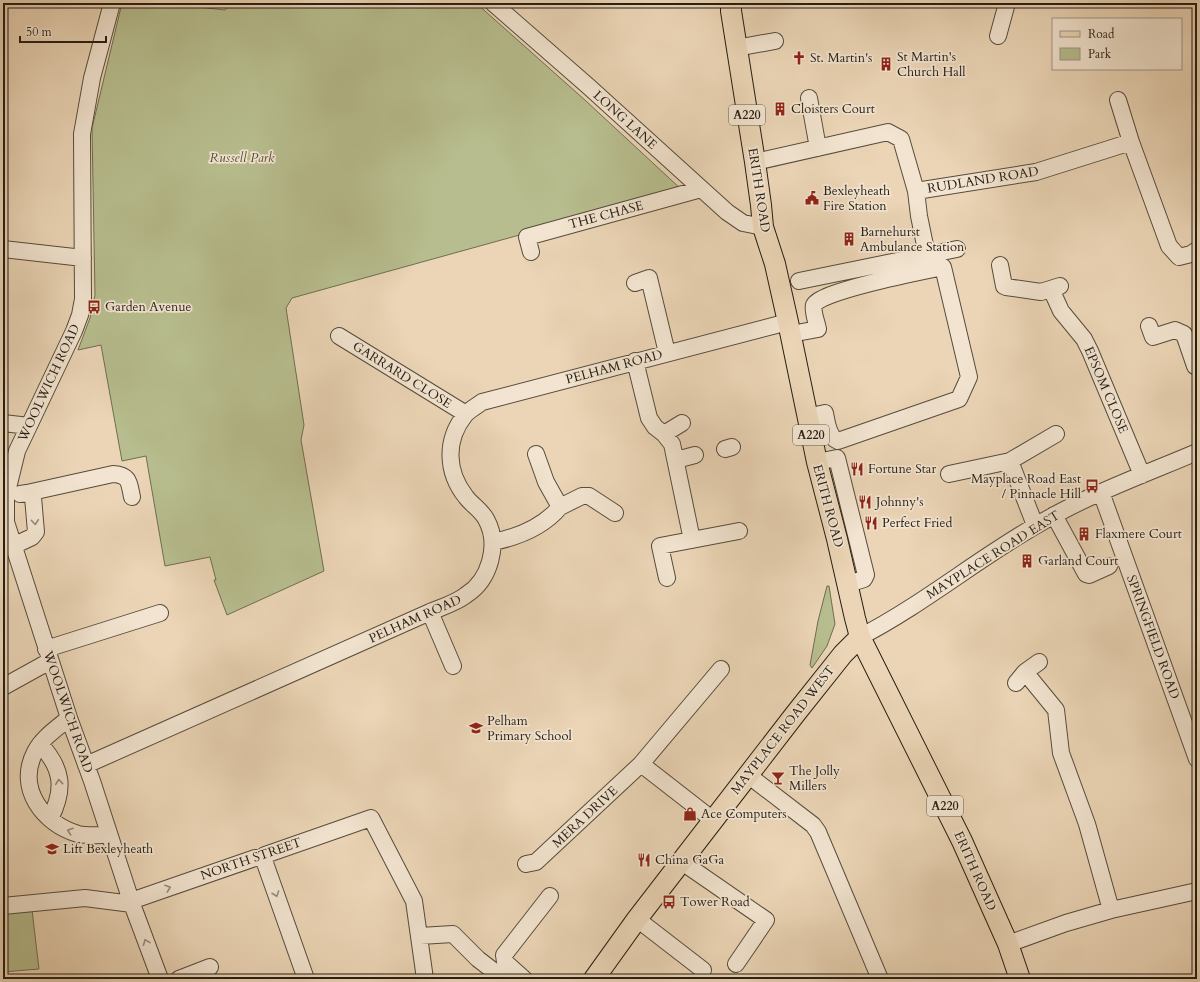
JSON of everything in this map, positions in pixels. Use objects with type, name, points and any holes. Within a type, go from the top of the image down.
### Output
[{"type":"main road","name":"ERITH ROAD","points":[[731,3],[736,48],[755,162],[763,226],[775,264],[790,328],[817,462],[860,637],[962,841],[1008,944],[1020,979]]},
{"type":"main road","name":"MAYPLACE ROAD WEST","points":[[594,979],[637,919],[748,775],[843,654],[860,637]]},
{"type":"street","name":"WOOLWICH ROAD","points":[[112,3],[92,78],[82,134],[83,299],[80,314],[74,331],[17,451],[6,496],[6,522],[48,655],[131,902],[160,979]]},
{"type":"street","name":"LONG LANE","points":[[493,3],[588,86],[727,212],[743,223],[763,226]]},
{"type":"street","points":[[998,36],[1007,3]]},
{"type":"street","points":[[736,48],[775,41]]},
{"type":"street","points":[[809,98],[818,148]]},
{"type":"street","points":[[1118,100],[1131,142],[1169,246],[1179,257],[1191,254],[1197,250]]},
{"type":"street","name":"RUDLAND ROAD","points":[[755,162],[888,132],[901,139],[916,191],[1036,172],[1131,142]]},
{"type":"street","name":"THE CHASE","points":[[531,252],[527,236],[701,189]]},
{"type":"street","points":[[916,191],[919,216],[927,255]]},
{"type":"street","points":[[799,281],[957,248]]},
{"type":"street","points":[[3,249],[83,258]]},
{"type":"street","name":"EPSOM CLOSE","points":[[1000,265],[1005,287],[1051,289],[1061,311],[1084,339],[1090,351],[1142,475]]},
{"type":"street","name":"PELHAM ROAD","points":[[86,765],[466,596],[476,587],[485,575],[491,559],[493,542],[487,519],[466,497],[456,483],[450,458],[450,446],[456,429],[466,414],[482,402],[667,353],[790,328],[818,329],[814,309],[814,305],[817,301],[843,289],[943,267],[969,377],[959,399],[838,441],[833,439],[830,433],[825,413],[808,417]]},
{"type":"street","points":[[635,283],[648,278],[667,353]]},
{"type":"street","points":[[1149,326],[1153,337],[1175,330],[1184,334],[1196,366]]},
{"type":"street","name":"GARRARD CLOSE","points":[[339,336],[466,414]]},
{"type":"street","points":[[635,361],[649,418],[655,427],[664,434],[672,444],[692,540]]},
{"type":"street","points":[[3,423],[29,426]]},
{"type":"street","points":[[664,434],[682,424]]},
{"type":"street","points":[[949,474],[1010,461],[1056,434]]},
{"type":"street","name":"MAYPLACE ROAD EAST","points":[[860,637],[898,616],[1036,525],[1054,515],[1101,492],[1197,452]]},
{"type":"street","points":[[536,454],[546,482],[560,507]]},
{"type":"street","points":[[676,460],[695,455]]},
{"type":"street","points":[[1010,461],[1036,525]]},
{"type":"street","points":[[6,496],[27,493],[114,474],[121,474],[126,477],[128,481],[132,497]]},
{"type":"street","name":"SPRINGFIELD ROAD","points":[[1101,492],[1197,759]]},
{"type":"street","points":[[13,546],[32,537],[36,532],[33,497],[27,493]]},
{"type":"street","points":[[493,542],[510,539],[527,532],[552,517],[560,507],[582,496],[589,496],[615,513]]},
{"type":"street","points":[[1054,515],[1086,574],[1089,575],[1109,566]]},
{"type":"street","points":[[667,578],[660,546],[740,530]]},
{"type":"street","points":[[430,612],[453,666]]},
{"type":"street","points":[[3,687],[48,655],[160,613]]},
{"type":"street","points":[[1039,662],[1021,678],[1056,710],[1061,753],[1087,824],[1111,910]]},
{"type":"street","name":"MERA DRIVE","points":[[526,864],[536,862],[641,764],[721,669]]},
{"type":"street","points":[[69,718],[40,744],[35,752],[30,764],[28,782],[32,796],[50,819],[62,828],[80,834],[109,835]]},
{"type":"street","points":[[40,744],[56,764],[59,778],[60,793],[50,819]]},
{"type":"street","points":[[641,764],[713,820]]},
{"type":"street","points":[[748,775],[813,825],[818,832],[879,977]]},
{"type":"street","name":"NORTH STREET","points":[[131,902],[255,858],[261,858],[265,855],[371,818],[414,901],[420,936]]},
{"type":"street","points":[[261,858],[266,863],[306,979]]},
{"type":"street","points":[[682,862],[766,920],[736,964]]},
{"type":"street","points":[[1008,944],[1066,923],[1111,910],[1197,891]]},
{"type":"street","points":[[524,979],[505,962],[504,955],[550,896]]},
{"type":"street","points":[[3,906],[86,898],[131,902]]},
{"type":"street","points":[[637,919],[703,970]]},
{"type":"street","points":[[425,979],[420,936],[453,934],[478,959],[504,979]]},
{"type":"street","points":[[179,979],[210,967]]},
{"type":"green space","name":"Russell Park","points":[[122,3],[164,3],[225,10],[229,3],[476,3],[586,101],[682,190],[292,298],[286,308],[304,425],[301,440],[324,571],[227,615],[214,580],[216,580],[210,557],[165,566],[146,456],[122,461],[101,345],[78,350],[90,318],[95,295],[92,128]]},
{"type":"green space","points":[[827,586],[829,586],[835,624],[827,646],[812,668],[810,665],[818,621]]},
{"type":"green space","points":[[32,910],[39,969],[3,972],[3,914]]},
{"type":"place","name":"St. Martin's","points":[[799,58]]},
{"type":"place","name":"St Martin's Church Hall","points":[[886,64]]},
{"type":"place","name":"Cloisters Court","points":[[780,109]]},
{"type":"place","name":"Bexleyheath Fire Station","points":[[812,198]]},
{"type":"place","name":"Barnehurst Ambulance Station","points":[[849,239]]},
{"type":"place","name":"Garden Avenue","points":[[94,307]]},
{"type":"place","name":"Fortune Star","points":[[857,469]]},
{"type":"place","name":"Mayplace Road East / Pinnacle Hill","points":[[1092,486]]},
{"type":"place","name":"Johnny's","points":[[865,502]]},
{"type":"place","name":"Perfect Fried","points":[[871,523]]},
{"type":"place","name":"Flaxmere Court","points":[[1084,534]]},
{"type":"place","name":"Garland Court","points":[[1027,561]]},
{"type":"place","name":"Pelham Primary School","points":[[476,728]]},
{"type":"place","name":"The Jolly Millers","points":[[778,778]]},
{"type":"place","name":"Ace Computers","points":[[690,814]]},
{"type":"place","name":"Lift Bexleyheath","points":[[52,849]]},
{"type":"place","name":"China GaGa","points":[[644,860]]},
{"type":"place","name":"Tower Road","points":[[669,902]]}]
